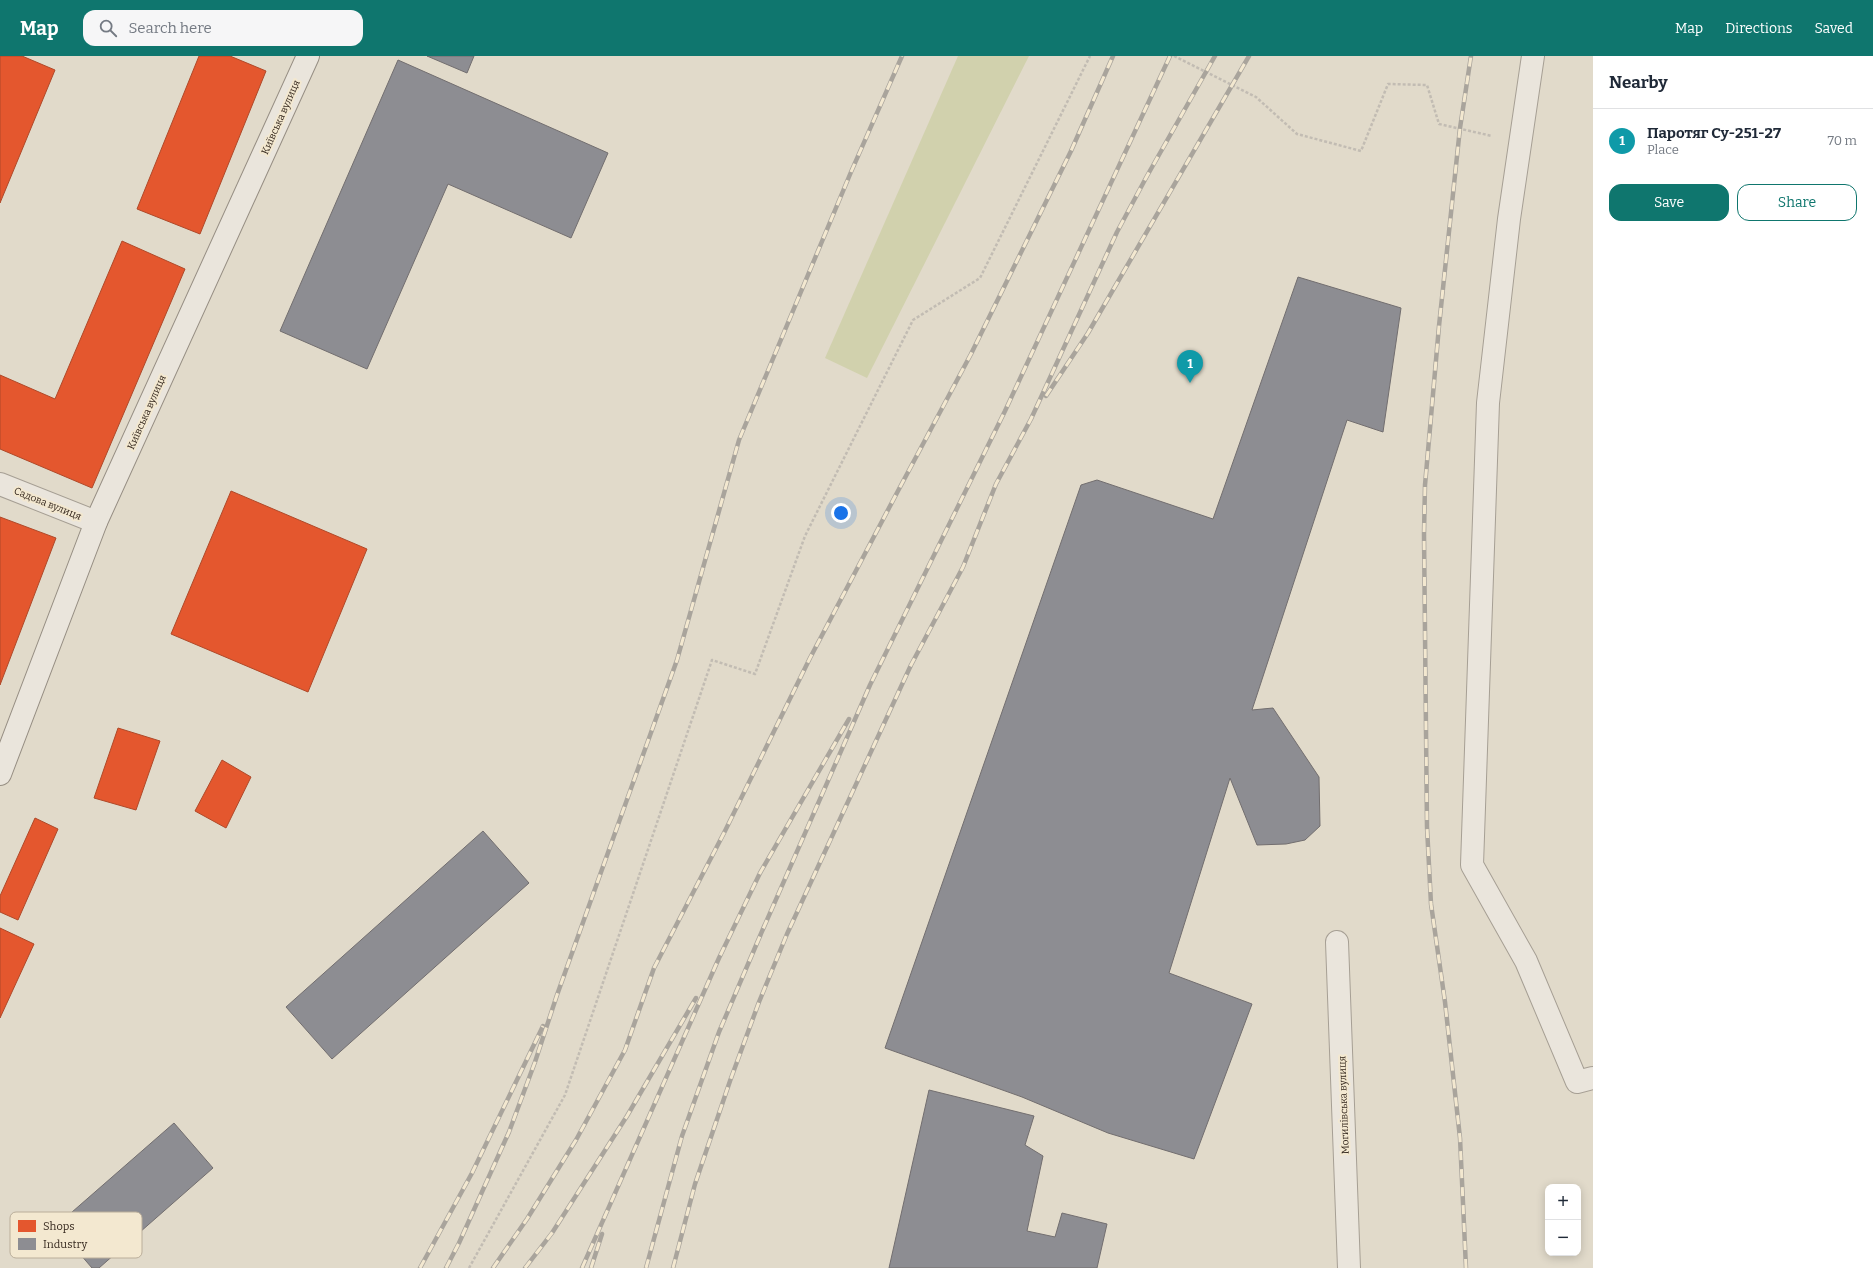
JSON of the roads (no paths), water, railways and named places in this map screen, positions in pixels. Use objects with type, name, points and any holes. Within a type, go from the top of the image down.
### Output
[{"type":"street","name":"Київська вулиця","points":[[0,774],[96,522],[308,56]]},
{"type":"street","points":[[1533,56],[1509,219],[1488,403],[1472,865],[1526,961],[1585,1080]]},
{"type":"street","name":"Садова вулиця","points":[[0,484],[96,522]]},
{"type":"street","name":"Могилівська вулиця","points":[[1337,942],[1349,1268]]},
{"type":"railway","points":[[446,1268],[459,1243],[509,1132],[535,1062],[557,995],[677,660],[739,440],[851,172],[902,56]]},
{"type":"railway","points":[[493,1268],[527,1219],[576,1140],[625,1050],[654,968],[725,831],[810,658],[971,354],[1071,151],[1113,56]]},
{"type":"railway","points":[[646,1268],[682,1136],[719,1032],[763,929],[870,685],[1005,411],[1170,56]]},
{"type":"railway","points":[[673,1268],[695,1184],[730,1081],[759,1002],[787,934],[911,665],[963,567],[996,484],[1031,419],[1117,232],[1215,56]]},
{"type":"railway","points":[[1046,396],[1088,333],[1249,56]]},
{"type":"railway","points":[[1466,1268],[1460,1138],[1445,1002],[1431,904],[1427,827],[1424,534],[1425,485],[1439,326],[1460,128],[1471,56]]},
{"type":"railway","points":[[582,1268],[719,958],[760,873],[849,719]]},
{"type":"railway","points":[[525,1268],[552,1233],[627,1116],[696,998]]},
{"type":"railway","points":[[420,1268],[472,1173],[543,1026]]},
{"type":"railway","points":[[591,1268],[602,1234]]},
{"type":"place","name":"Паротяг Су-251-27","points":[[1190,383]]}]
